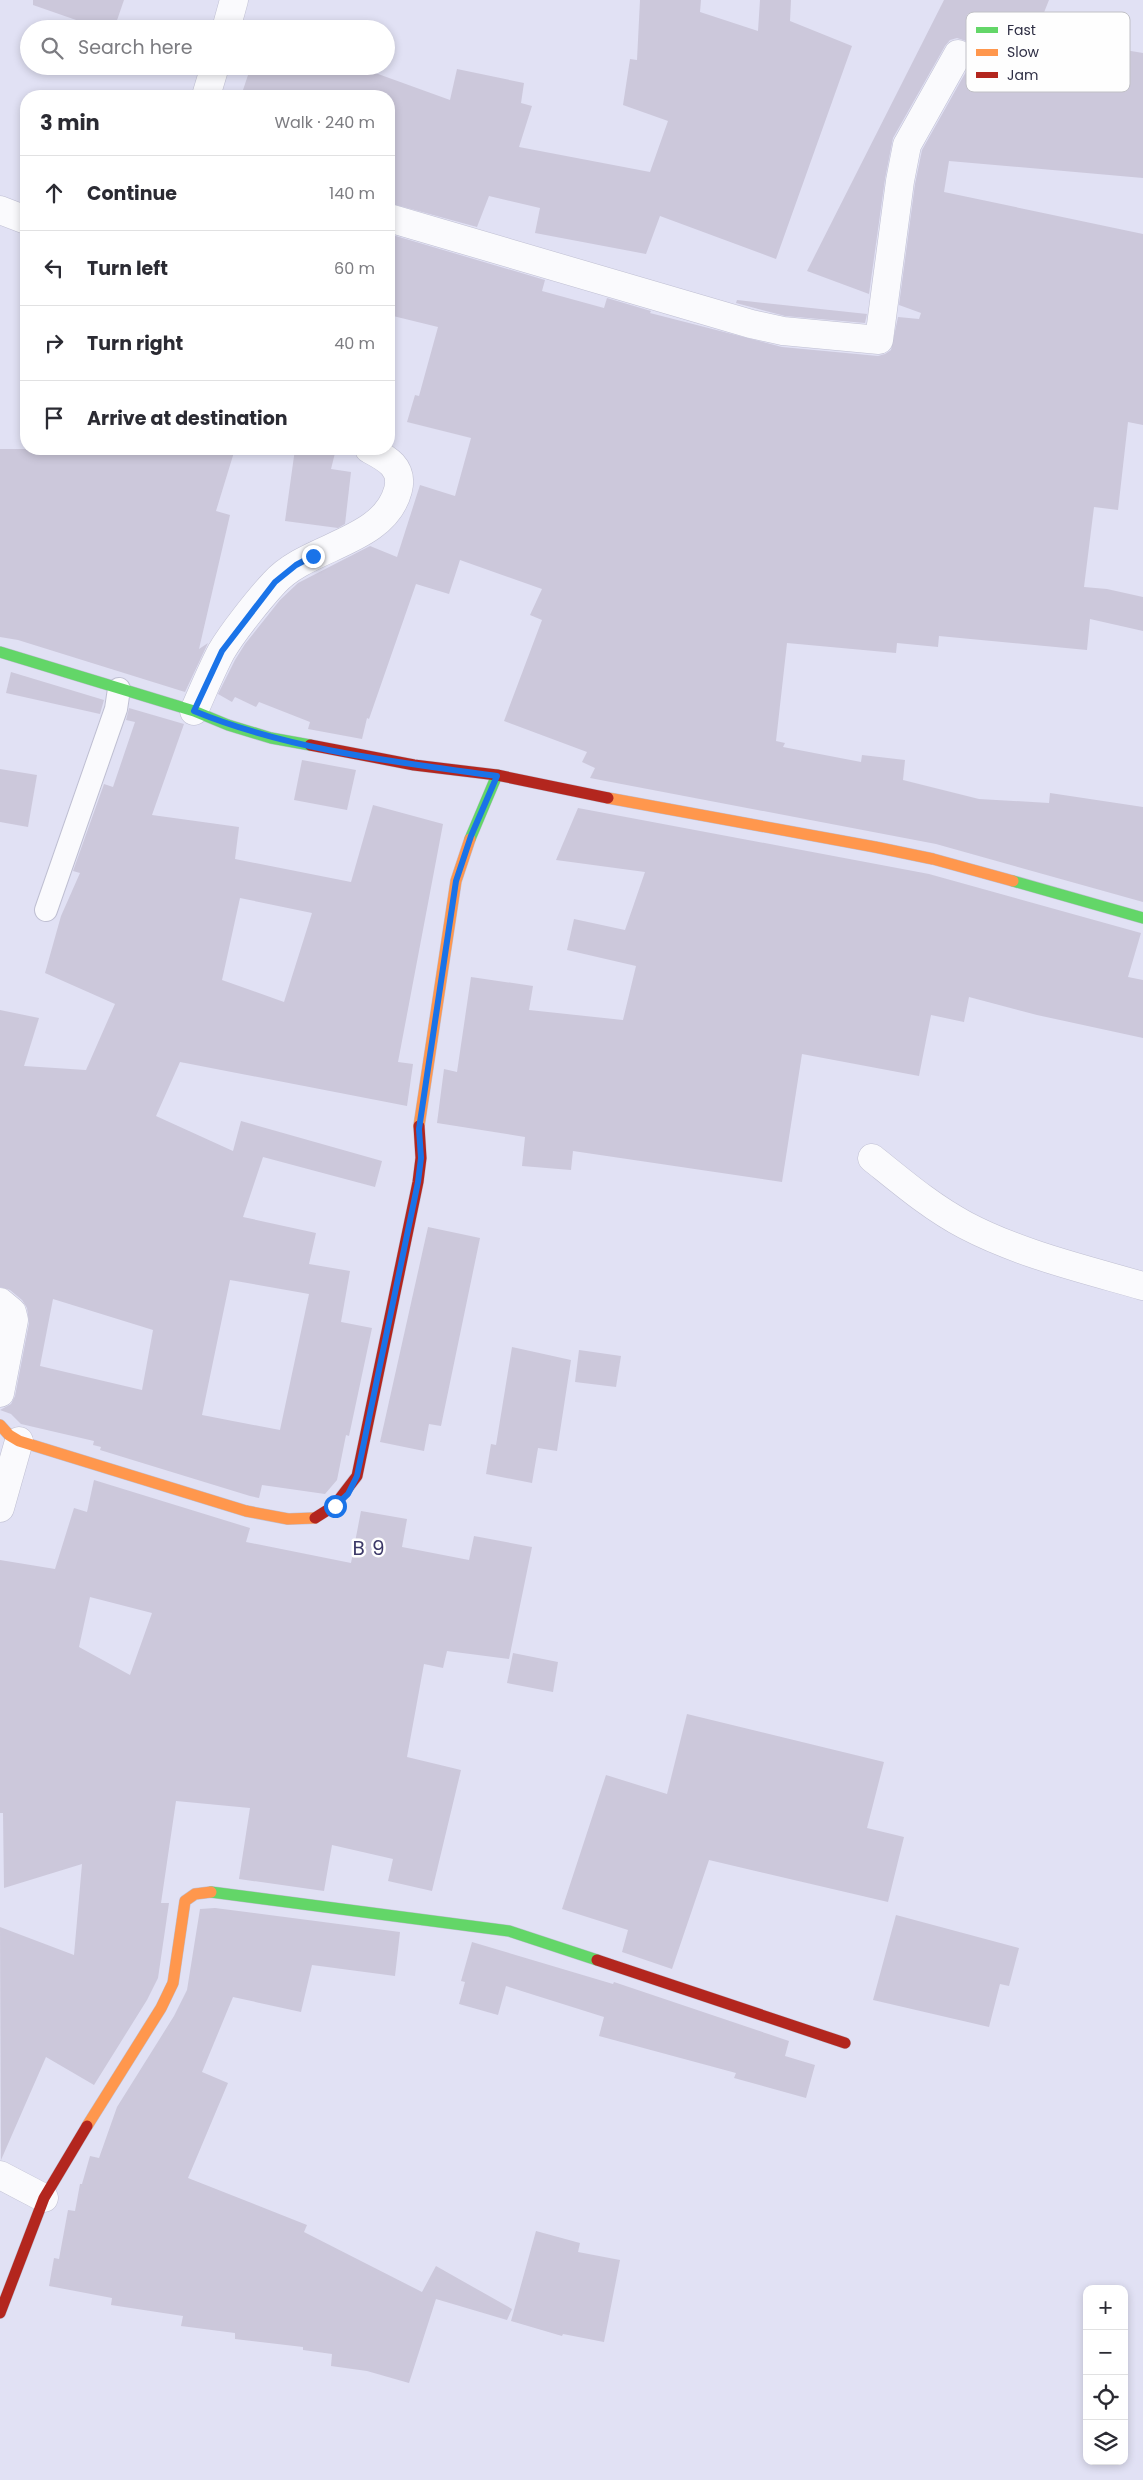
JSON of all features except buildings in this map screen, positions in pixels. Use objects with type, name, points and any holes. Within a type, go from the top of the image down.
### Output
[{"type":"street","points":[[228,20],[234,0]]},
{"type":"street","points":[[395,220],[751,324],[792,332],[879,340],[900,181],[907,144],[958,54]]},
{"type":"street","points":[[208,90],[212,75]]},
{"type":"street","points":[[0,210],[20,218]]},
{"type":"street","points":[[194,711],[222,651],[275,582],[296,565],[375,525],[388,513],[396,500],[400,483],[399,474],[388,459],[380,455]]},
{"type":"street","points":[[0,652],[194,711],[228,725],[271,738],[414,764],[497,776],[933,859],[1143,918]]},
{"type":"street","points":[[0,1508],[9,1433],[220,1503],[259,1513],[301,1520],[320,1515],[348,1494],[357,1476],[418,1182],[421,1158],[419,1129],[456,881],[471,836],[497,776]]},
{"type":"street","points":[[872,1158],[915,1193],[966,1225],[1024,1249],[1143,1286]]},
{"type":"street","points":[[0,1302],[12,1312],[14,1320],[0,1394]]},
{"type":"street","points":[[0,2313],[44,2198],[60,2168],[161,2008],[175,1978],[185,1901],[188,1897],[200,1892],[216,1892],[509,1931],[845,2043]]},
{"type":"street","points":[[0,2175],[44,2198]]},
{"type":"lane","points":[[46,910],[116,709],[119,689]]},
{"type":"traffic: fast","points":[[0,652],[194,711],[228,725],[271,738],[310,745]]},
{"type":"traffic: fast","points":[[470,839],[497,775]]},
{"type":"traffic: fast","points":[[1013,881],[1143,918]]},
{"type":"traffic: fast","points":[[211,1892],[509,1931],[597,1960]]},
{"type":"traffic: slow","points":[[608,798],[875,847],[933,859],[1013,881]]},
{"type":"traffic: slow","points":[[419,1126],[456,881],[470,839]]},
{"type":"traffic: slow","points":[[0,1425],[9,1435],[19,1441],[246,1511],[288,1519],[315,1518]]},
{"type":"traffic: slow","points":[[87,2126],[161,2008],[173,1983],[185,1901],[195,1894],[211,1892]]},
{"type":"traffic: jam","points":[[310,745],[414,765],[497,775],[608,798]]},
{"type":"traffic: jam","points":[[315,1518],[334,1506],[357,1476],[418,1182],[421,1158],[419,1126]]},
{"type":"traffic: jam","points":[[597,1960],[845,2043]]},
{"type":"traffic: jam","points":[[0,2313],[44,2198],[87,2126]]},
{"type":"district","name":"B 9","points":[[369,1548]]},
{"type":"route","points":[[313,556],[296,565],[275,582],[222,651],[194,711],[228,725],[271,738],[414,764],[497,776],[471,836],[456,881],[419,1129],[421,1158],[418,1182],[357,1476],[348,1494],[335,1506]]}]
